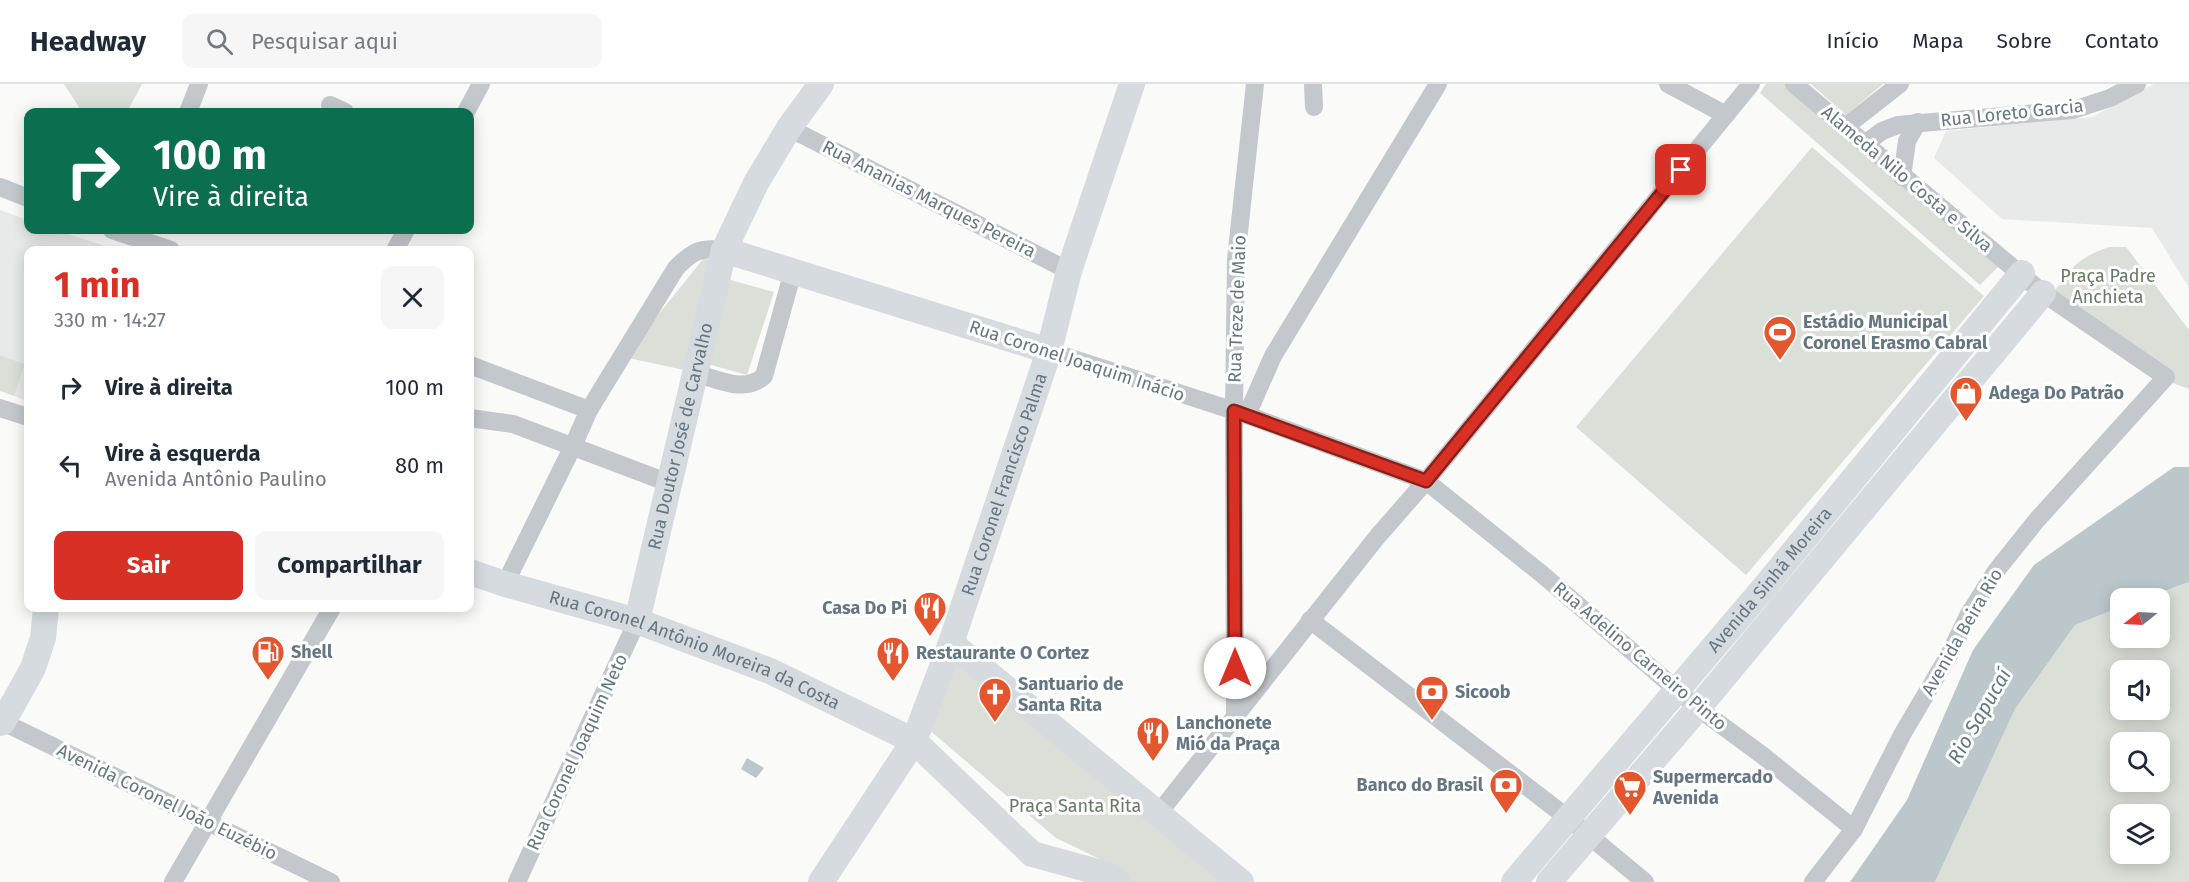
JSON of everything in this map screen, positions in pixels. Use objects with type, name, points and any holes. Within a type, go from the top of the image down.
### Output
[{"type":"main road","name":"Rua Doutor José de Carvalho","points":[[637,621],[724,250],[756,183],[789,128],[821,84]]},
{"type":"main road","name":"Rua Coronel Francisco Palma","points":[[951,643],[1049,351],[1069,271],[1132,84]]},
{"type":"main road","name":"Rua Coronel Joaquim Inácio","points":[[724,250],[1049,351]]},
{"type":"main road","name":"Avenida Sinhá Moreira","points":[[1514,882],[1768,583],[2022,273]]},
{"type":"main road","name":"Avenida Sinhá Moreira","points":[[1549,882],[1789,600],[2043,293]]},
{"type":"main road","name":"Rua Coronel Antônio Moreira da Costa","points":[[474,573],[637,621],[770,671],[914,741],[1032,854],[1110,880]]},
{"type":"main road","points":[[2,722],[33,668],[43,638],[46,612]]},
{"type":"main road","points":[[821,882],[914,741],[951,643],[1241,882]]},
{"type":"street","points":[[190,108],[199,84]]},
{"type":"street","points":[[468,108],[481,84]]},
{"type":"street","name":"Rua Treze de Maio","points":[[1235,715],[1240,413],[1236,259],[1255,84]]},
{"type":"street","points":[[1313,84],[1314,107]]},
{"type":"street","points":[[1240,413],[1438,84]]},
{"type":"street","points":[[1668,84],[1726,116]]},
{"type":"street","points":[[1158,814],[1377,537],[1426,481],[1751,84]]},
{"type":"street","name":"Alameda Nilo Costa e Silva","points":[[1794,84],[1902,177],[2022,273]]},
{"type":"street","points":[[1845,127],[1900,84]]},
{"type":"street","name":"Rua Loreto Garcia","points":[[1865,144],[1882,131],[1898,125],[2073,110],[2107,91],[2137,84]]},
{"type":"street","name":"Rua Loreto Garcia","points":[[1902,177],[1906,141],[1918,122]]},
{"type":"street","name":"Rua Ananias Marques Pereira","points":[[789,128],[1069,271]]},
{"type":"street","points":[[0,187],[24,196]]},
{"type":"street","points":[[124,234],[159,246]]},
{"type":"street","points":[[505,584],[589,410],[676,267],[688,255],[705,247],[724,250]]},
{"type":"street","points":[[695,373],[741,386],[758,382],[764,376],[793,272]]},
{"type":"street","points":[[2022,273],[2043,293]]},
{"type":"street","name":"Avenida Beira Rio","points":[[1813,882],[1854,829],[1904,732],[1996,571],[2036,521],[2166,377],[2043,293]]},
{"type":"street","name":"Rua Coronel Joaquim Inácio","points":[[1049,351],[1240,413],[1426,481]]},
{"type":"street","points":[[474,367],[589,410]]},
{"type":"street","points":[[0,408],[24,416]]},
{"type":"street","points":[[474,419],[513,424],[669,483]]},
{"type":"street","name":"Rua Adelino Carneiro Pinto","points":[[1426,481],[1542,575],[1698,708],[1762,755],[1854,829]]},
{"type":"street","points":[[1768,583],[1789,600]]},
{"type":"street","points":[[173,882],[330,612]]},
{"type":"street","points":[[1310,620],[1569,819],[1645,882]]},
{"type":"street","name":"Rua Coronel Joaquim Neto","points":[[517,882],[637,621]]},
{"type":"street","name":"Avenida Coronel João Euzébio","points":[[2,722],[331,882]]},
{"type":"shaded area","points":[[2154,84],[2189,84],[2189,288],[2152,228],[2002,219],[1934,158],[1946,131],[2092,117]]},
{"type":"shaded area","points":[[0,210],[24,219],[24,234],[68,234],[105,246],[24,246],[24,364],[0,355]]},
{"type":"shaded area","points":[[24,367],[24,400],[14,396]]},
{"type":"green space","points":[[64,84],[142,84],[129,108],[79,107]]},
{"type":"green space","points":[[1766,84],[1785,84],[2000,265],[1980,285],[1760,93]]},
{"type":"green space","points":[[1811,84],[1883,84],[1846,115]]},
{"type":"green space","name":"Estádio Municipal Coronel Erasmo Cabral","points":[[1812,147],[1984,296],[1746,575],[1576,427]]},
{"type":"green space","name":"Praça Padre Anchieta","points":[[2109,247],[2126,247],[2189,330],[2189,389],[2173,383],[2054,292],[2083,259]]},
{"type":"green space","points":[[704,258],[709,260],[684,370],[624,357]]},
{"type":"green space","points":[[727,279],[774,292],[747,375],[704,363]]},
{"type":"green space","points":[[0,355],[24,364],[14,396],[0,391]]},
{"type":"green space","points":[[2189,582],[2189,882],[1935,882],[2015,709],[2075,625],[2110,611],[2110,648],[2170,648],[2170,589]]},
{"type":"green space","name":"Praça Santa Rita","points":[[957,661],[1224,882],[1127,882],[1104,861],[1056,838],[927,728]]},
{"type":"water","name":"Rio Sapucaí","points":[[2174,467],[2189,467],[2189,582],[2170,589],[2110,588],[2110,611],[2075,625],[2015,709],[1935,882],[1850,882],[1907,800],[1973,650],[2034,565]]},
{"type":"water","points":[[747,758],[764,768],[756,778],[741,769]]},
{"type":"place","name":"Estádio Municipal Coronel Erasmo Cabral","points":[[1780,361]]},
{"type":"place","name":"Adega Do Patrão","points":[[1966,422]]},
{"type":"place","name":"Casa Do Pi","points":[[930,637]]},
{"type":"place","name":"Shell","points":[[268,681]]},
{"type":"place","name":"Restaurante O Cortez","points":[[893,682]]},
{"type":"place","name":"Sicoob","points":[[1432,721]]},
{"type":"place","name":"Santuario de Santa Rita","points":[[995,723]]},
{"type":"place","name":"Lanchonete Mió da Praça","points":[[1153,762]]},
{"type":"place","name":"Banco do Brasil","points":[[1506,814]]},
{"type":"place","name":"Supermercado Avenida","points":[[1630,816]]},
{"type":"route","points":[[1235,668],[1234,411],[1426,481],[1681,170]]}]
